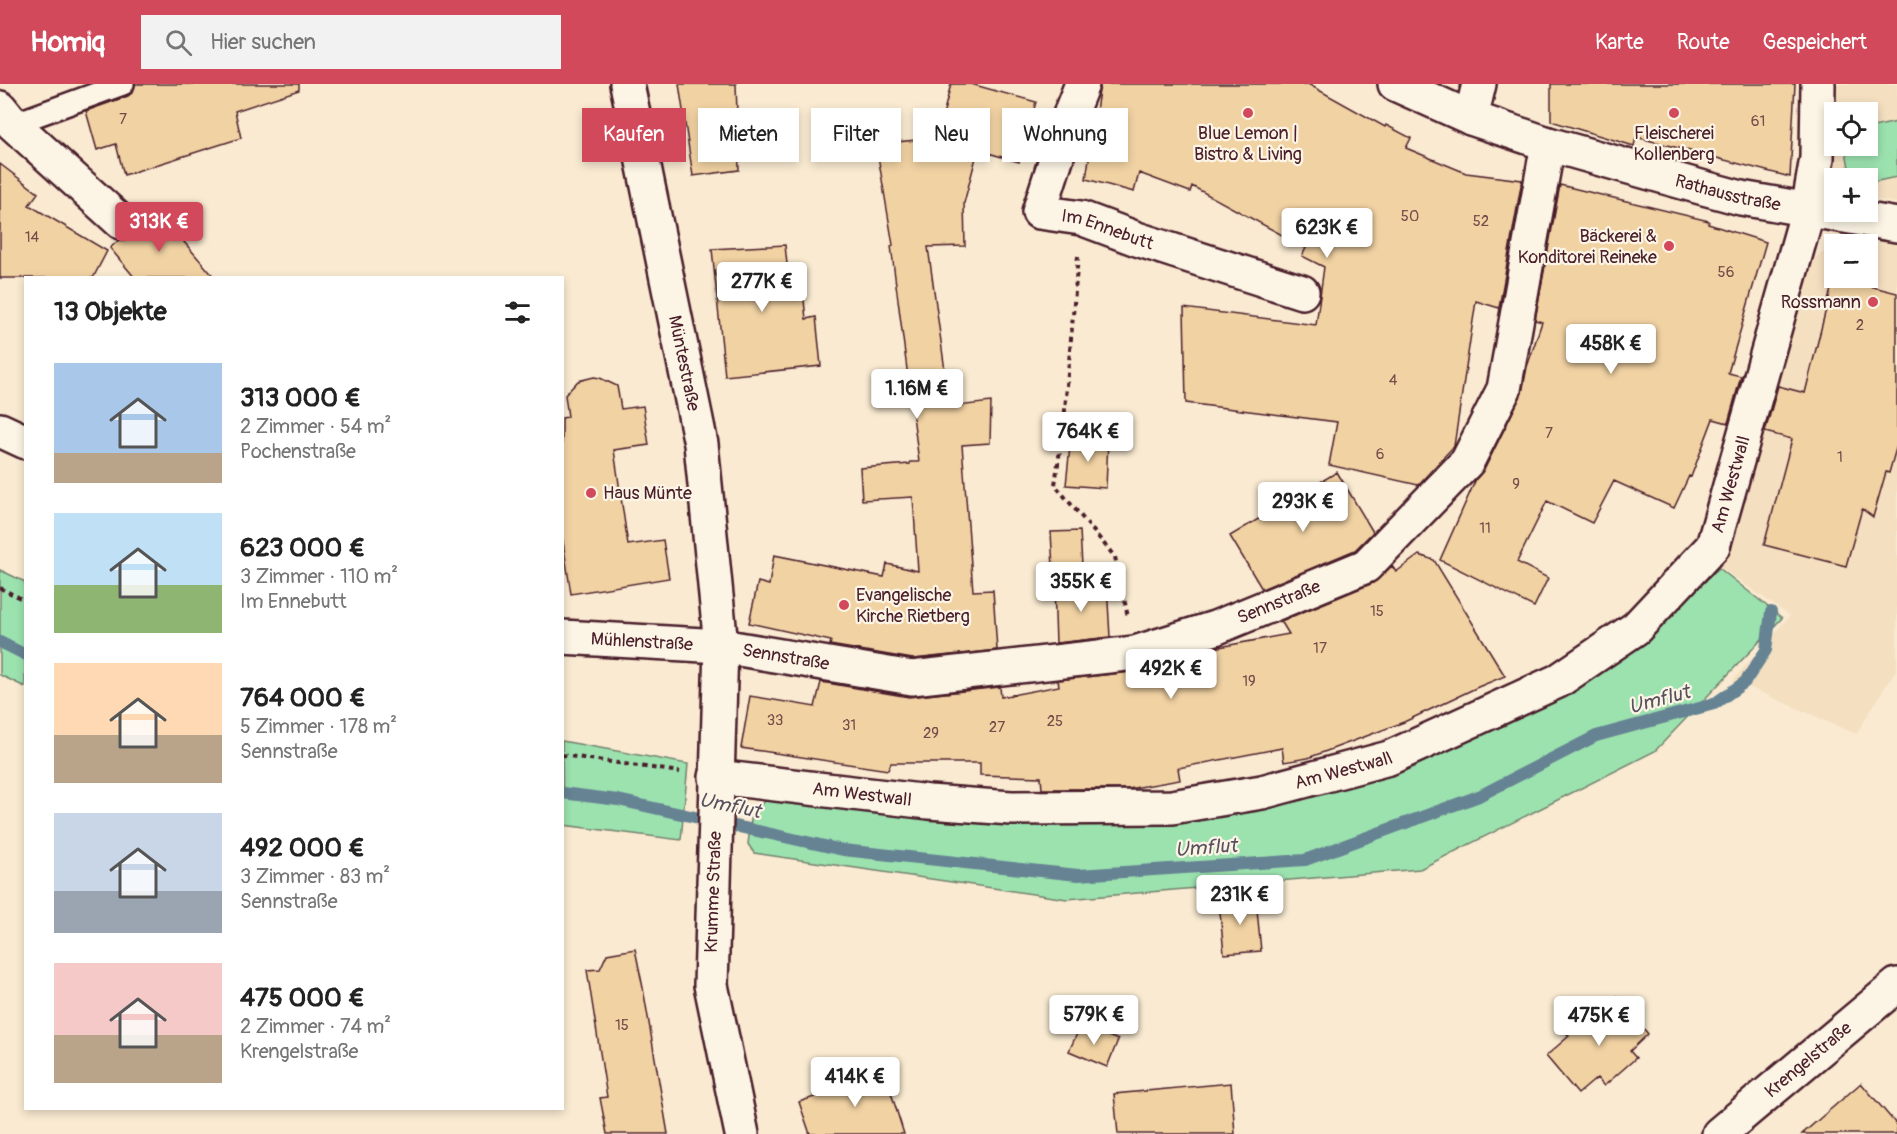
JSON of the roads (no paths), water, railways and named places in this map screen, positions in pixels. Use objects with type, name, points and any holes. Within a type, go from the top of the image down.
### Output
[{"type":"street","name":"Müntestraße","points":[[627,84],[702,444],[721,646]]},
{"type":"street","name":"Im Ennebutt","points":[[1082,84],[1071,110],[1039,212],[1081,218],[1302,292]]},
{"type":"street","name":"Rathausstraße","points":[[1395,84],[1471,118],[1548,144],[1741,198],[1897,225]]},
{"type":"street","points":[[1471,118],[1479,84]]},
{"type":"street","name":"Am Westwall","points":[[716,791],[1011,808],[1172,807],[1262,792],[1389,758],[1558,681],[1636,628],[1713,546],[1808,210],[1817,158],[1818,84]]},
{"type":"street","points":[[6,116],[121,222]]},
{"type":"street","name":"Sennstraße","points":[[721,646],[912,678],[1135,653],[1215,628],[1366,566],[1467,462],[1504,389],[1548,144]]},
{"type":"street","points":[[0,430],[24,441]]},
{"type":"street","name":"Mühlenstraße","points":[[564,637],[721,646]]},
{"type":"street","name":"Krumme Straße","points":[[721,646],[711,985],[742,1134]]},
{"type":"street","name":"Krengelstraße","points":[[1719,1134],[1897,986]]},
{"type":"lane","points":[[6,116],[123,84]]},
{"type":"waterway","name":"Umflut","points":[[564,793],[618,800],[843,850],[1078,875],[1305,860],[1479,796],[1596,736],[1714,704],[1745,682],[1766,650],[1771,612]]},
{"type":"waterway","name":"Umflut","points":[[0,642],[24,654]]},
{"type":"place","name":"Blue Lemon | Bistro & Living","points":[[1248,113]]},
{"type":"place","name":"Fleischerei Kollenberg","points":[[1674,113]]},
{"type":"place","name":"Bäckerei & Konditorei Reineke","points":[[1669,246]]},
{"type":"place","name":"Rossmann","points":[[1873,302]]},
{"type":"place","name":"Haus Münte","points":[[591,493]]},
{"type":"place","name":"Evangelische Kirche Rietberg","points":[[844,605]]}]
